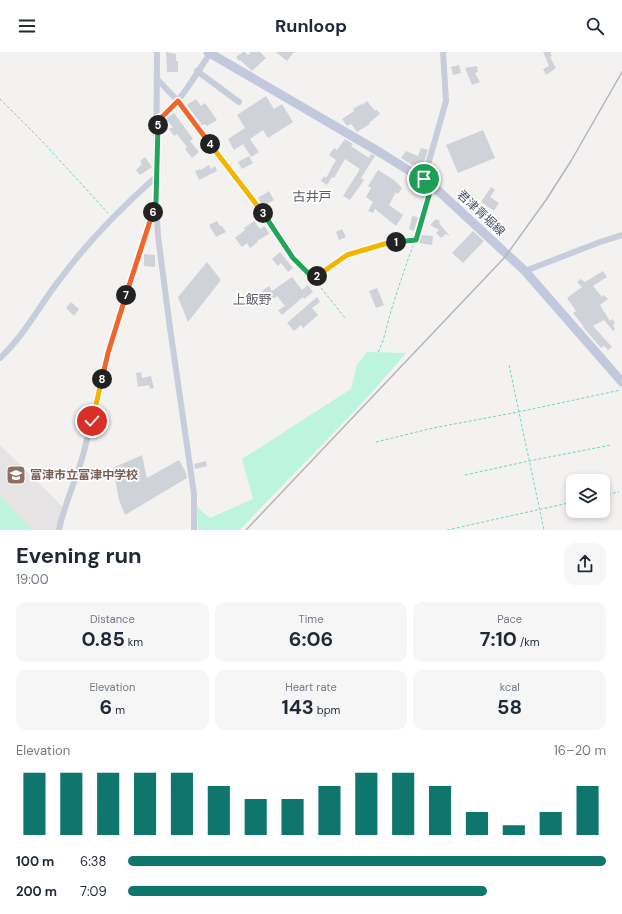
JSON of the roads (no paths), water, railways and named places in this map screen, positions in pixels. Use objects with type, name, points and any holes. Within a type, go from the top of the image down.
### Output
[{"type":"main road","name":"君津青堀線","points":[[210,52],[432,185],[525,271],[622,382]]},
{"type":"street","points":[[157,52],[158,118],[156,202],[162,266],[194,494],[194,530]]},
{"type":"street","points":[[158,118],[162,117],[178,101],[210,52]]},
{"type":"street","points":[[424,179],[446,101],[443,52]]},
{"type":"street","points":[[197,71],[239,102]]},
{"type":"street","points":[[157,79],[178,101],[260,209],[293,258],[314,279],[347,255],[384,244],[416,240],[432,185]]},
{"type":"street","points":[[0,358],[22,336],[44,301],[74,260],[95,235],[157,176]]},
{"type":"street","points":[[59,530],[82,458],[108,353],[156,202]]},
{"type":"street","points":[[525,271],[622,235]]},
{"type":"railway","points":[[246,530],[505,257],[546,200],[571,161],[622,72]]},
{"type":"place","name":"富津市立富津中学校","points":[[16,475]]},
{"type":"district","name":"古井戸","points":[[312,196]]},
{"type":"district","name":"上飯野","points":[[252,299]]}]
